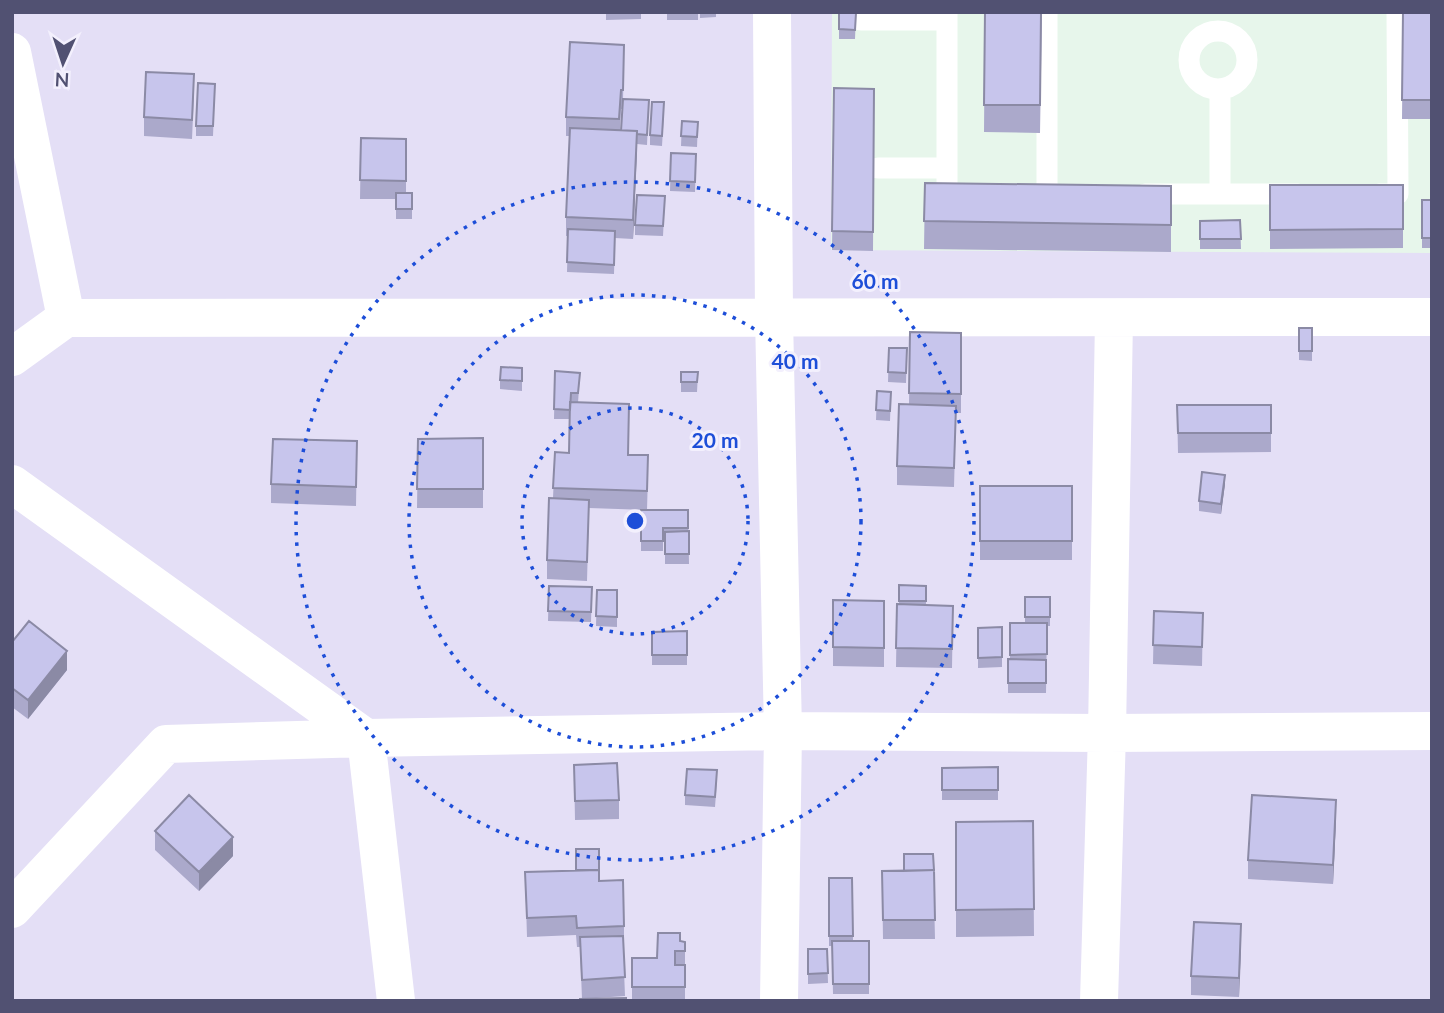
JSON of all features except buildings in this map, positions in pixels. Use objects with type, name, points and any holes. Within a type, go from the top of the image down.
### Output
[{"type":"street","points":[[772,12],[774,317],[783,731],[779,1001]]},
{"type":"street","points":[[12,52],[66,318]]},
{"type":"street","points":[[12,357],[66,318],[1432,317]]},
{"type":"street","points":[[1099,1001],[1107,733],[1114,318]]},
{"type":"street","points":[[12,484],[366,738],[396,1001]]},
{"type":"street","points":[[12,909],[166,744],[783,731],[1432,731]]},
{"type":"lane","points":[[1046,194],[1047,12]]},
{"type":"lane","points":[[1358,194],[1398,194],[1397,12]]},
{"type":"lane","points":[[861,20],[947,16],[947,194],[984,194]]},
{"type":"lane","points":[[1217,22],[1242,44],[1247,59],[1244,73],[1233,84],[1220,89],[1204,85],[1193,75],[1188,61],[1192,46],[1217,22]]},
{"type":"lane","points":[[1220,89],[1220,194]]},
{"type":"lane","points":[[878,168],[947,168]]},
{"type":"lane","points":[[1022,194],[1073,194]]},
{"type":"lane","points":[[1127,194],[1319,194]]},
{"type":"shaded area","points":[[12,12],[1432,12],[1432,1001],[12,1001]]},
{"type":"shaded area","points":[[832,12],[1432,12],[1432,253],[831,250]]}]
